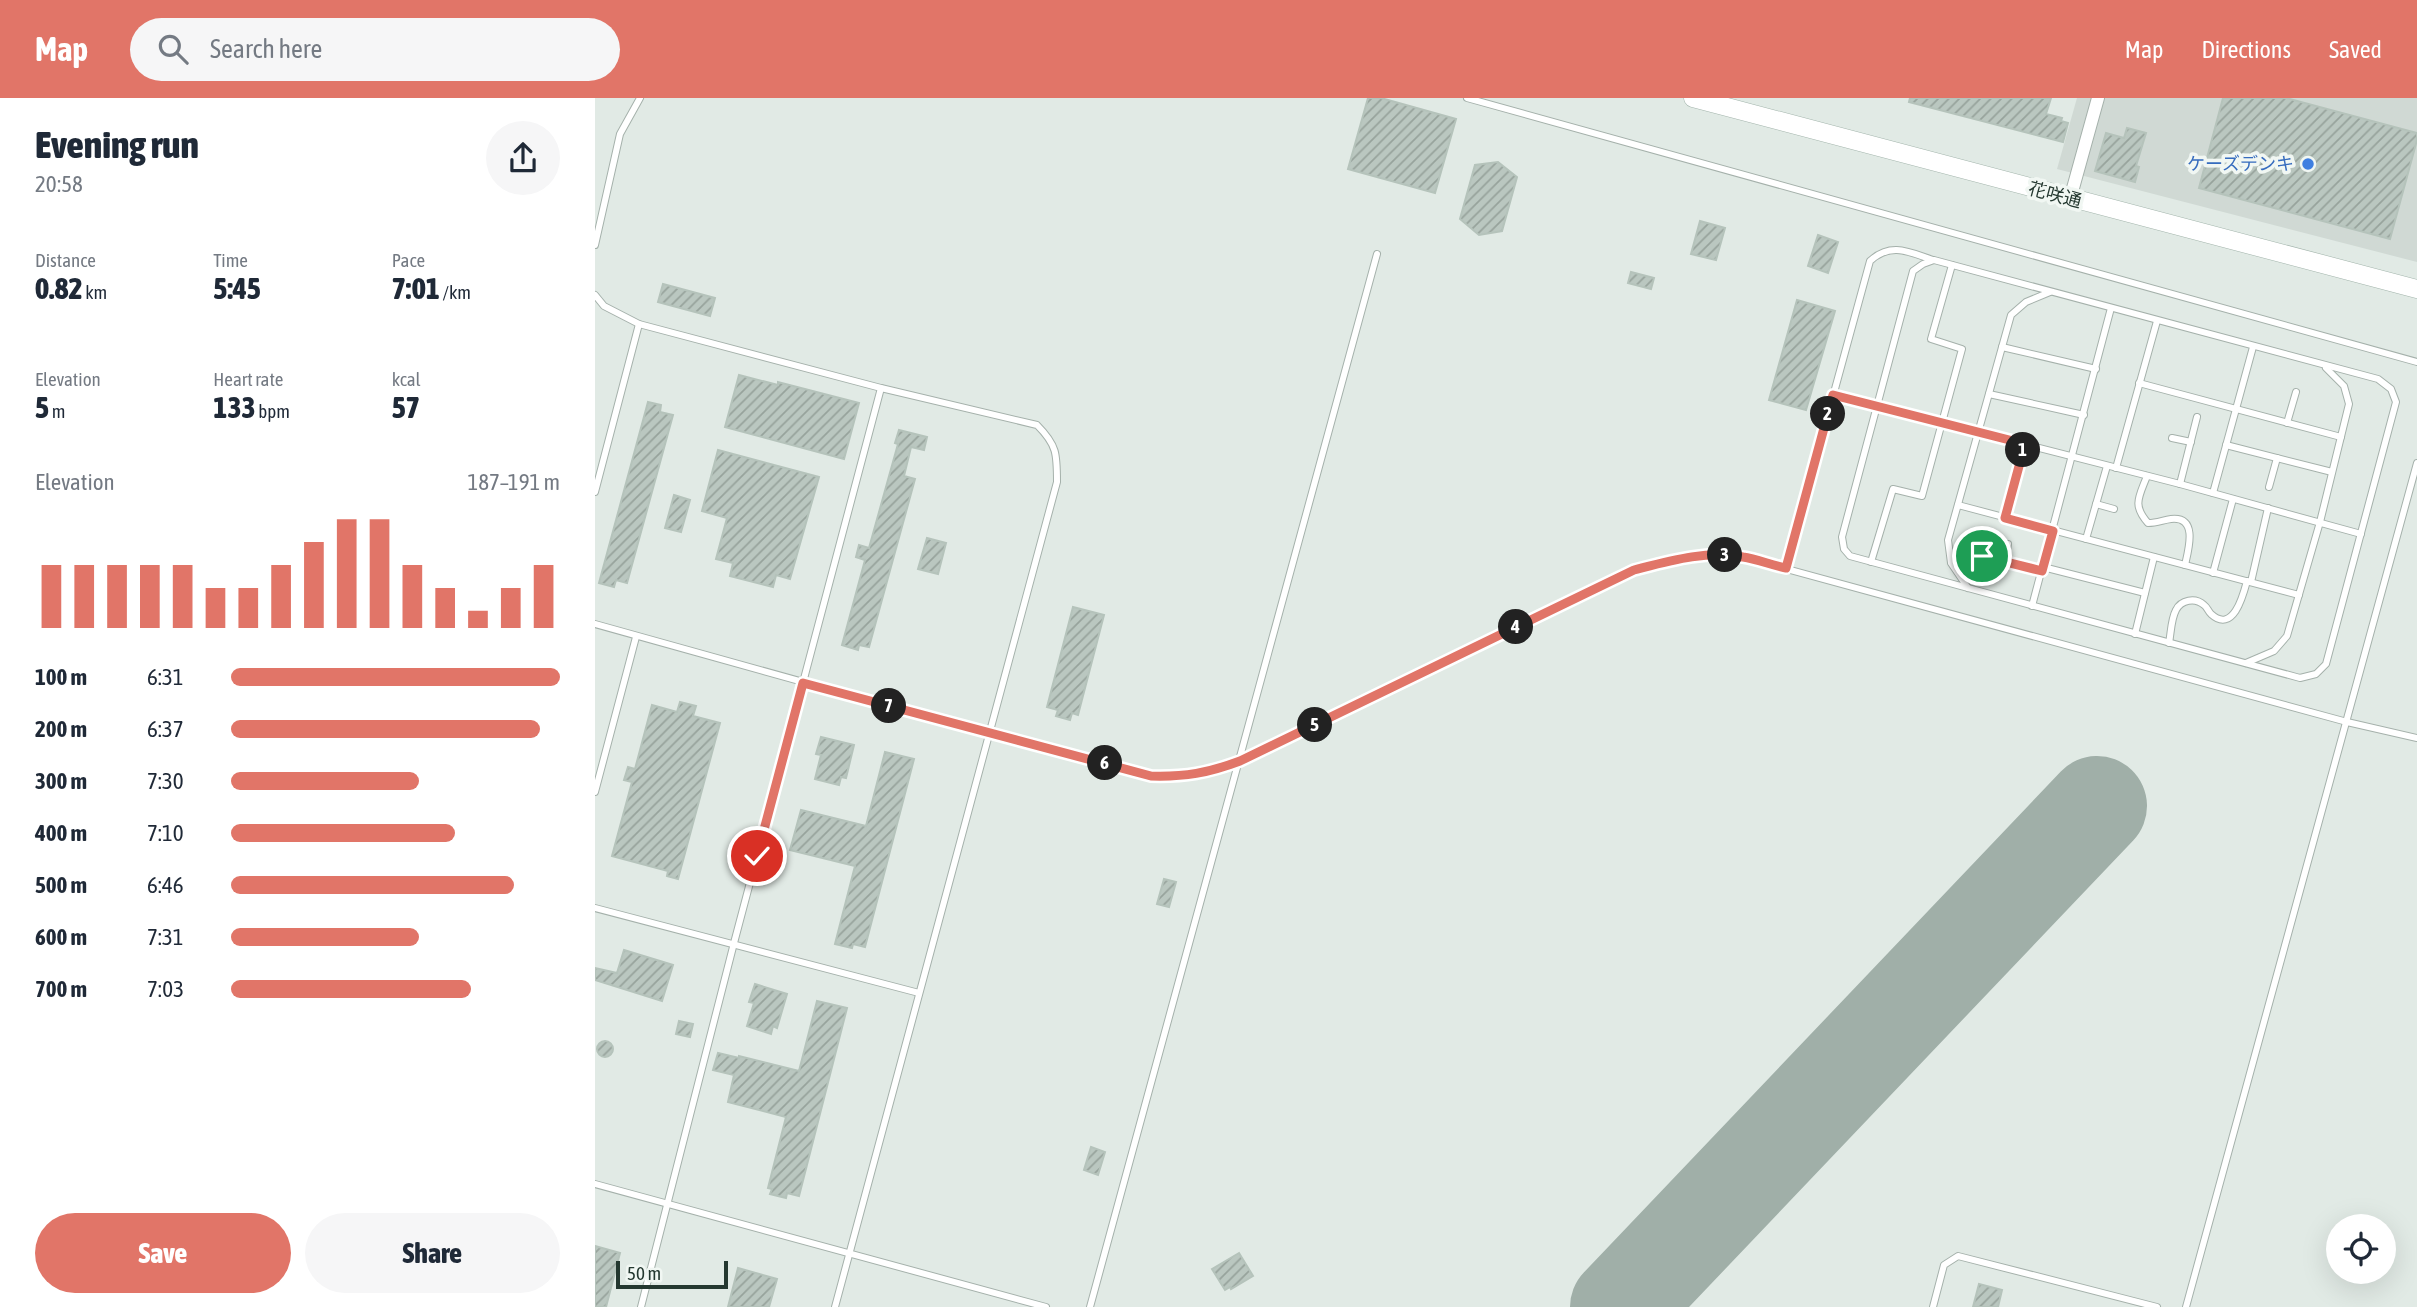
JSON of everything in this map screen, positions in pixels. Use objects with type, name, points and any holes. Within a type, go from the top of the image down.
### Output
[{"type":"street","name":"花咲通","points":[[1693,98],[2417,289]]},
{"type":"street","points":[[2070,199],[2098,98]]},
{"type":"lane","points":[[595,246],[620,134],[640,98]]},
{"type":"lane","points":[[1467,98],[2417,362]]},
{"type":"lane","points":[[1786,568],[1870,261],[1881,251],[1901,250],[2378,379],[2391,389],[2396,402],[2326,664],[2316,674],[2300,678],[1850,556],[1844,549],[1842,537],[1913,271],[1934,261]]},
{"type":"lane","points":[[1090,1307],[1377,254]]},
{"type":"lane","points":[[1871,562],[1893,489],[1922,496],[1943,422],[1962,349],[1931,339],[1952,265]]},
{"type":"lane","points":[[1968,589],[1951,563],[1948,540],[1978,432],[2011,315],[2025,302],[2051,292]]},
{"type":"lane","points":[[595,295],[604,306],[639,324],[881,388],[1037,425],[1052,440],[1057,457],[1057,482],[835,1307]]},
{"type":"lane","points":[[2032,606],[2111,308]]},
{"type":"lane","points":[[2116,468],[2157,321]]},
{"type":"lane","points":[[595,492],[639,324]]},
{"type":"lane","points":[[2002,347],[2096,369]]},
{"type":"lane","points":[[2213,494],[2253,347]]},
{"type":"lane","points":[[2244,663],[2274,651],[2287,636],[2320,522],[2349,404],[2344,386],[2324,366]]},
{"type":"lane","points":[[2139,383],[2341,438]]},
{"type":"lane","points":[[641,1307],[881,388]]},
{"type":"lane","points":[[2287,423],[2296,392]]},
{"type":"lane","points":[[1989,394],[2084,415]]},
{"type":"lane","points":[[1833,395],[2180,484],[2361,534]]},
{"type":"lane","points":[[2180,484],[2197,417]]},
{"type":"lane","points":[[2172,438],[2191,442]]},
{"type":"lane","points":[[2005,518],[2025,444]]},
{"type":"lane","points":[[2226,445],[2332,472]]},
{"type":"lane","points":[[2269,486],[2277,458]]},
{"type":"lane","points":[[2186,1307],[2417,463]]},
{"type":"lane","points":[[2085,540],[2107,466]]},
{"type":"lane","points":[[2147,476],[2138,501],[2139,513],[2148,523],[2173,519],[2189,528],[2191,537],[2185,565]]},
{"type":"lane","points":[[2213,573],[2233,499]]},
{"type":"lane","points":[[1958,505],[2299,595]]},
{"type":"lane","points":[[2096,505],[2114,509]]},
{"type":"lane","points":[[2169,643],[2176,609],[2185,601],[2195,600],[2204,605],[2212,615],[2223,618],[2234,615],[2241,605],[2249,582],[2268,508]]},
{"type":"lane","points":[[2223,537],[2233,540]]},
{"type":"lane","points":[[2005,561],[2008,544]]},
{"type":"lane","points":[[595,624],[636,638],[1151,776],[1180,777],[1210,773],[1240,761],[1634,570],[1676,560],[1720,555],[1743,557],[1786,568],[2347,722],[2417,738]]},
{"type":"lane","points":[[1982,556],[2145,593]]},
{"type":"lane","points":[[2135,634],[2154,557]]},
{"type":"lane","points":[[595,792],[636,638]]},
{"type":"lane","points":[[595,908],[919,993]]},
{"type":"lane","points":[[595,1184],[1046,1307]]},
{"type":"lane","points":[[1933,1307],[1944,1265],[1958,1256],[2157,1307]]},
{"type":"shaded area","points":[[2077,98],[2417,98],[2417,262],[2057,169]]},
{"type":"building","points":[[1368,98],[1381,98],[1456,119],[1435,193],[1348,169]]},
{"type":"building","points":[[1910,98],[2051,98],[2046,114],[2062,118],[2061,121],[2068,123],[2063,142],[1909,102]]},
{"type":"building","name":"ケーズデンキ","points":[[2223,98],[2286,98],[2417,133],[2390,239],[2199,188]]},
{"type":"building","points":[[2127,128],[2146,133],[2136,166],[2139,167],[2135,182],[2095,171],[2106,133],[2124,138]]},
{"type":"building","points":[[1498,162],[1517,177],[1502,231],[1479,235],[1460,219],[1475,165]]},
{"type":"building","points":[[1700,221],[1725,228],[1716,260],[1691,254]]},
{"type":"building","points":[[1818,235],[1838,242],[1828,273],[1808,266]]},
{"type":"building","points":[[1631,272],[1654,278],[1651,289],[1628,283]]},
{"type":"building","points":[[663,284],[715,298],[710,316],[658,302]]},
{"type":"building","points":[[1797,300],[1835,311],[1806,410],[1769,400]]},
{"type":"building","points":[[739,375],[859,403],[844,459],[725,427]]},
{"type":"building","points":[[648,402],[661,405],[660,412],[673,415],[627,583],[616,580],[614,587],[599,583]]},
{"type":"building","points":[[899,430],[927,437],[924,450],[911,447],[904,476],[915,479],[869,647],[859,645],[858,650],[842,645],[865,560],[856,557],[859,545],[869,548],[898,444],[895,443]]},
{"type":"building","points":[[718,450],[819,477],[790,579],[776,575],[773,587],[730,576],[733,563],[716,559],[727,518],[702,511]]},
{"type":"building","points":[[674,495],[690,500],[681,532],[665,528]]},
{"type":"building","points":[[927,538],[946,543],[938,574],[918,569]]},
{"type":"building","points":[[1073,607],[1104,615],[1078,715],[1072,713],[1070,720],[1056,716],[1058,710],[1047,707]]},
{"type":"building","points":[[680,702],[696,706],[693,716],[720,723],[678,879],[667,876],[668,871],[612,856],[632,782],[624,780],[628,767],[635,769],[652,705],[677,712]]},
{"type":"building","points":[[821,737],[854,745],[846,778],[841,777],[839,785],[815,779],[821,755],[816,754]]},
{"type":"building","points":[[885,752],[914,759],[865,947],[853,944],[852,948],[835,944],[855,866],[790,850],[801,810],[866,826]]},
{"type":"building","points":[[1164,879],[1176,882],[1169,907],[1157,904]]},
{"type":"building","points":[[624,950],[673,965],[662,1001],[595,980],[595,968],[617,973]]},
{"type":"building","points":[[755,984],[787,994],[777,1028],[773,1026],[771,1034],[747,1026],[754,1003],[749,1002]]},
{"type":"building","points":[[817,1001],[847,1008],[799,1196],[787,1193],[786,1198],[770,1194],[772,1189],[768,1188],[786,1117],[728,1102],[734,1075],[713,1070],[718,1053],[799,1071]]},
{"type":"building","points":[[679,1021],[693,1024],[690,1037],[676,1034]]},
{"type":"building","points":[[605,1041],[611,1043],[611,1055],[605,1057],[599,1055],[597,1049],[599,1043]]},
{"type":"building","points":[[1091,1147],[1105,1152],[1098,1175],[1084,1170]]},
{"type":"building","points":[[595,1246],[620,1253],[606,1307],[595,1307]]},
{"type":"building","points":[[1239,1253],[1253,1276],[1225,1290],[1212,1269]]},
{"type":"building","points":[[738,1268],[777,1279],[769,1307],[728,1307]]},
{"type":"building","points":[[1979,1284],[2002,1290],[1998,1307],[1973,1307]]},
{"type":"runway","points":[[1620,1307],[2097,806]]},
{"type":"place","name":"ケーズデンキ","points":[[2308,164]]},
{"type":"route","points":[[757,856],[803,683],[1151,776],[1180,777],[1210,773],[1240,761],[1634,570],[1694,556],[1720,555],[1743,557],[1786,568],[1833,395],[2025,444],[2005,518],[2053,531],[2042,571],[1982,556]]}]
